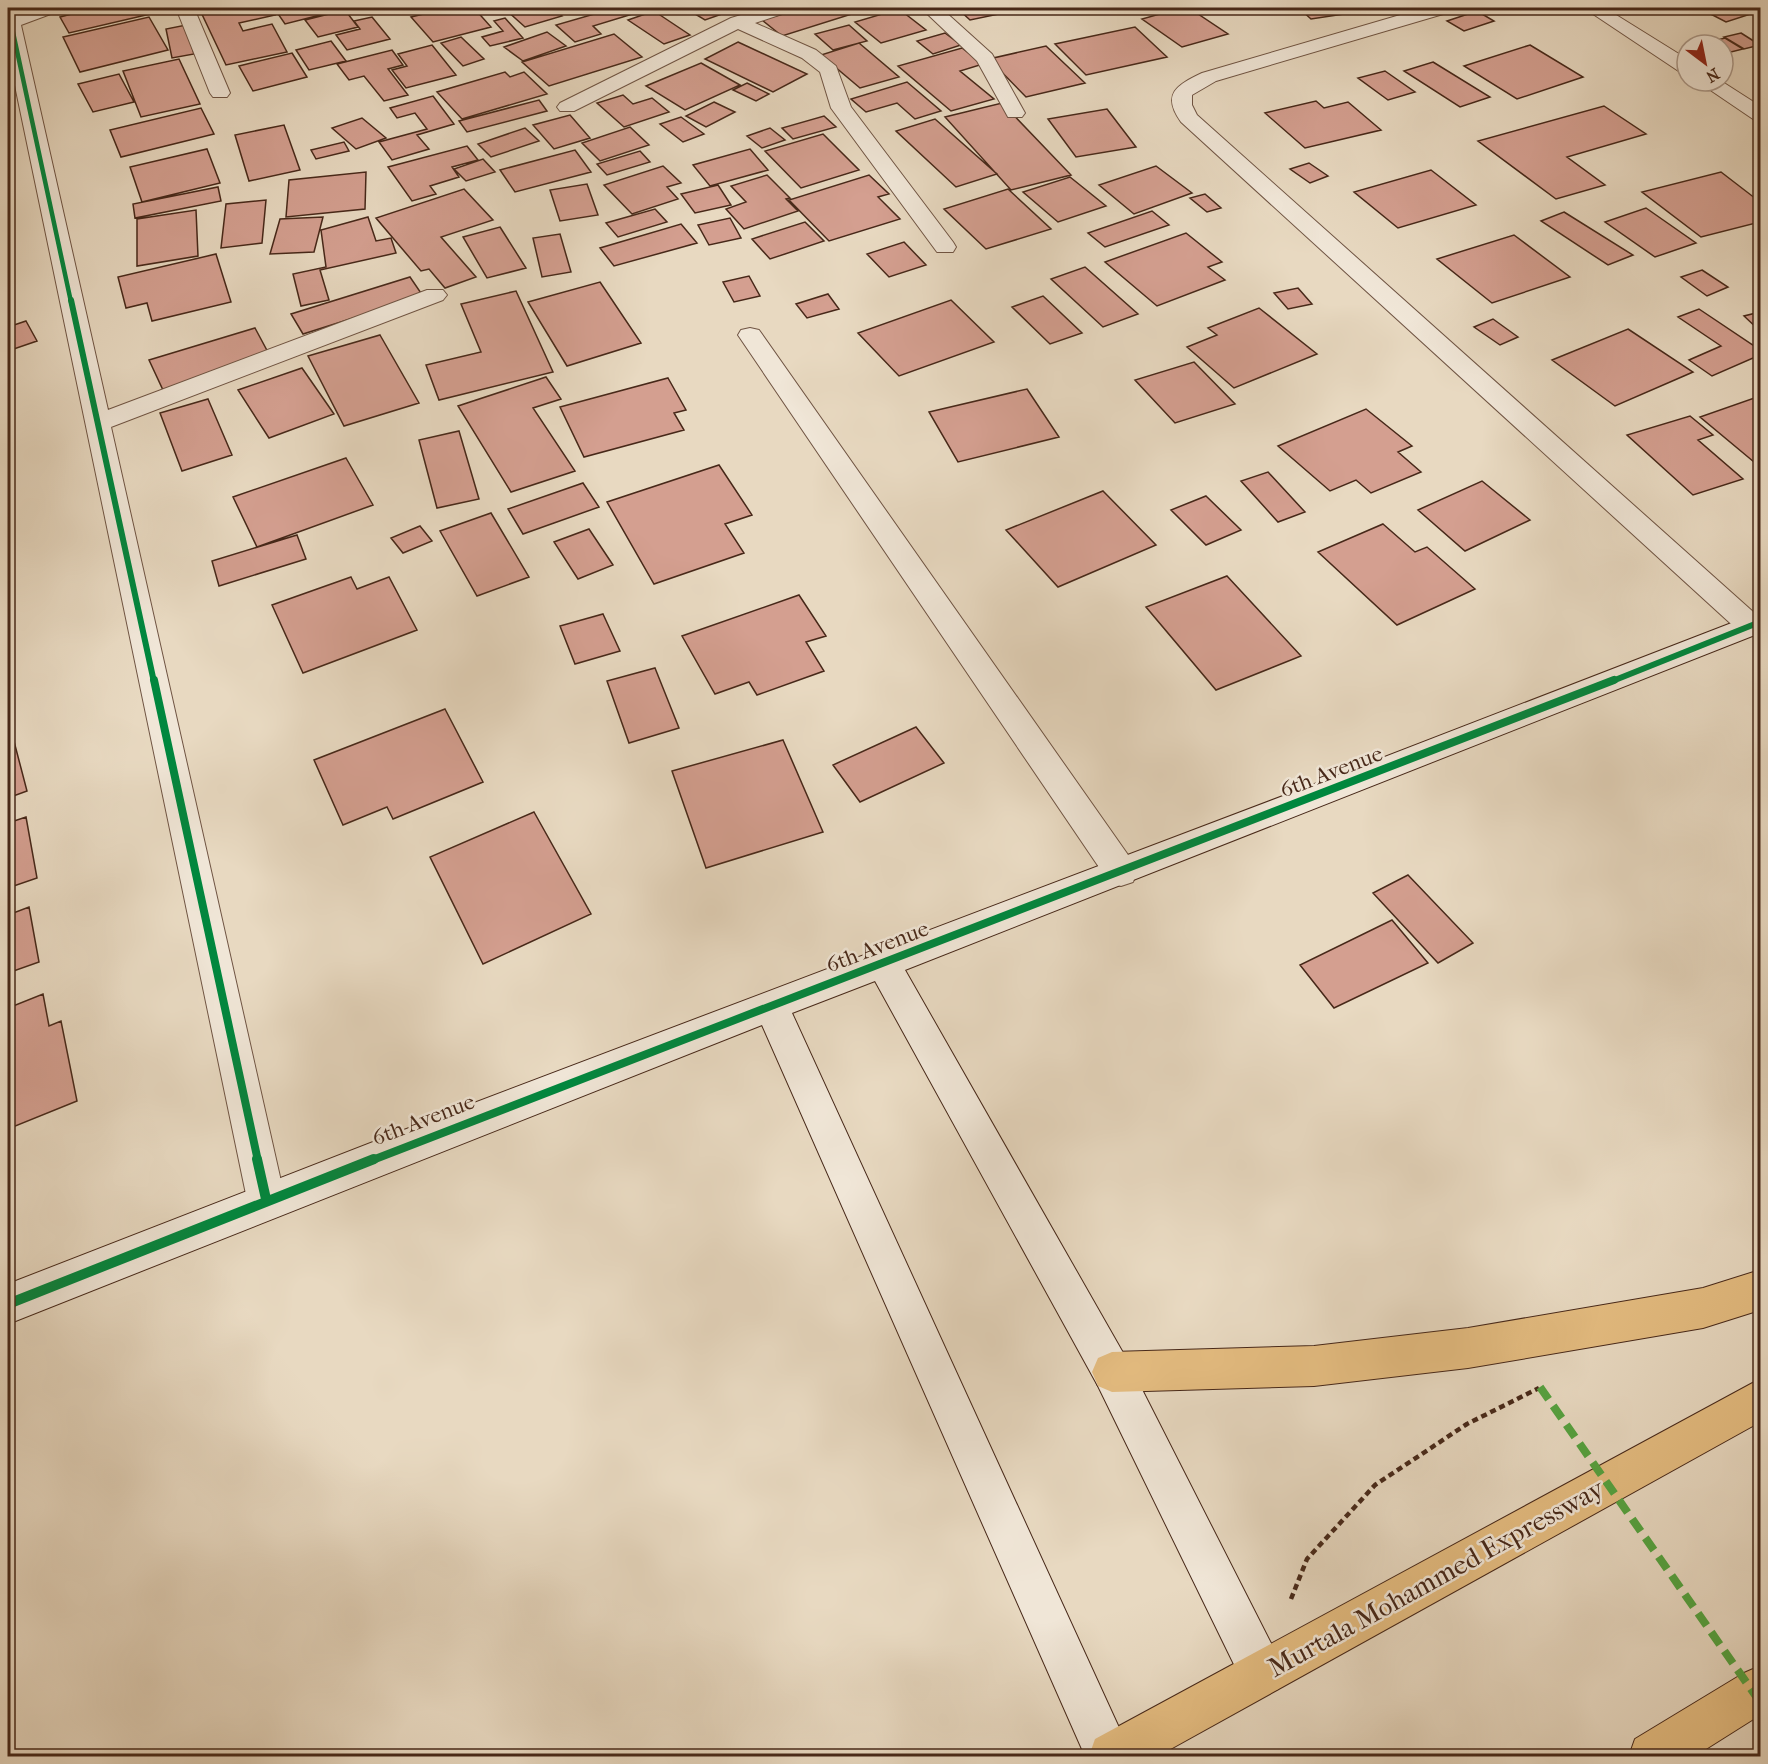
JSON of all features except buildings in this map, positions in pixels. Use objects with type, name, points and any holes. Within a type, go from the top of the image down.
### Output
[{"type":"highway","points":[[1112,1372],[1314,1366],[1468,1348],[1703,1308],[1761,1290]]},
{"type":"highway","name":"Murtala Mohammed Expressway","points":[[1111,1756],[1761,1400]]},
{"type":"highway","points":[[1652,1756],[1761,1689]]},
{"type":"street","points":[[41,8],[9,23],[100,422],[266,1199]]},
{"type":"street","points":[[185,8],[220,93]]},
{"type":"street","points":[[567,107],[738,22],[781,8]]},
{"type":"street","points":[[930,8],[985,58],[1015,113]]},
{"type":"street","points":[[1443,8],[1209,77],[1190,86],[1182,94],[1182,105],[1188,118],[1756,624]]},
{"type":"street","points":[[1593,8],[1675,60]]},
{"type":"street","points":[[738,22],[809,54],[829,70],[841,108],[945,247]]},
{"type":"street","points":[[1726,93],[1761,115]]},
{"type":"street","points":[[100,422],[435,295]]},
{"type":"street","points":[[750,335],[1121,872]]},
{"type":"street","name":"6th Avenue","points":[[8,1304],[266,1199],[1121,872],[1756,624]]},
{"type":"street","points":[[883,963],[1112,1372],[1262,1672]]},
{"type":"street","points":[[771,1005],[1111,1756]]},
{"type":"path","points":[[1262,1672],[1307,1559],[1375,1485],[1467,1424],[1540,1387]]},
{"type":"marked path","points":[[1540,1387],[1760,1702]]},
{"type":"cycle path","points":[[8,23],[11,23],[266,1199]]},
{"type":"cycle path","points":[[8,1304],[445,1131],[1323,794],[1760,622]]}]
